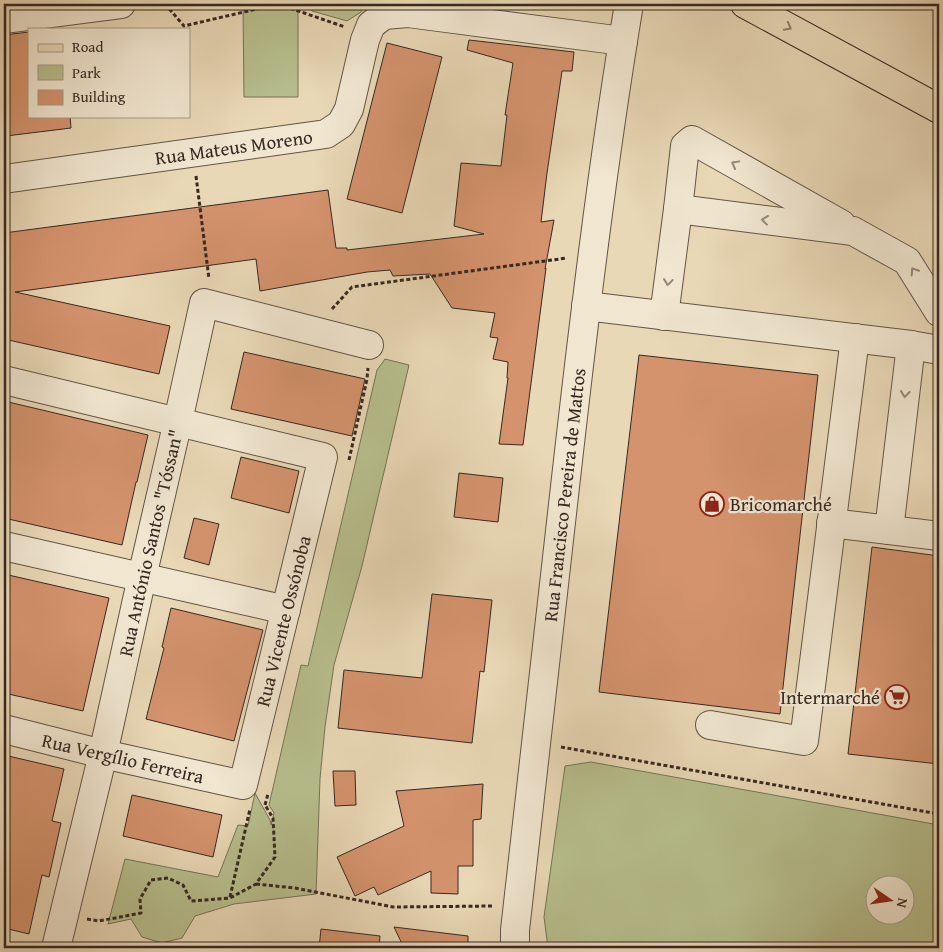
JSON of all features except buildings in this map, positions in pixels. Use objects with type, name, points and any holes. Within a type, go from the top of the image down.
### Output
[{"type":"main road","points":[[745,4],[939,109]]},
{"type":"street","points":[[4,19],[120,4]]},
{"type":"street","name":"Rua Mateus Moreno","points":[[4,179],[326,134],[341,124],[349,109],[367,34],[371,25],[384,14],[408,12],[629,18]]},
{"type":"street","name":"Rua Francisco Pereira de Mattos","points":[[515,948],[515,930],[586,306],[614,96],[629,18]]},
{"type":"street","points":[[664,316],[685,146],[692,140],[908,261],[939,312]]},
{"type":"street","points":[[678,209],[853,230]]},
{"type":"street","name":"Rua António Santos \"Tóssan\"","points":[[56,948],[103,754],[204,303],[212,305]]},
{"type":"street","points":[[212,305],[369,345]]},
{"type":"street","points":[[586,306],[855,338],[939,350]]},
{"type":"street","points":[[710,725],[804,741],[855,338]]},
{"type":"street","points":[[889,530],[911,345]]},
{"type":"street","points":[[4,380],[178,422]]},
{"type":"street","name":"Rua Vicente Ossónoba","points":[[178,422],[323,457],[286,610],[249,787]]},
{"type":"street","points":[[831,523],[939,536]]},
{"type":"street","points":[[4,546],[286,610]]},
{"type":"street","name":"Rua Vergílio Ferreira","points":[[4,729],[103,754],[249,787]]},
{"type":"path","points":[[165,4],[184,26],[278,4],[367,34]]},
{"type":"path","points":[[193,153],[212,305]]},
{"type":"path","points":[[312,331],[352,286],[567,258]]},
{"type":"path","points":[[536,742],[939,814]]},
{"type":"path","points":[[64,914],[99,921],[141,913],[140,899],[152,880],[168,878],[183,885],[191,902],[230,898],[256,884],[275,857],[273,818],[249,787]]},
{"type":"path","points":[[230,898],[249,787]]},
{"type":"path","points":[[256,884],[295,888],[393,907],[494,906]]},
{"type":"green space","points":[[243,4],[298,4],[298,97],[244,97]]},
{"type":"green space","points":[[312,4],[365,4],[361,12],[347,21],[312,11]]},
{"type":"green space","points":[[385,359],[409,365],[362,566],[334,665],[320,779],[316,894],[234,904],[195,916],[182,938],[162,943],[142,937],[131,919],[108,924],[125,859],[218,877],[238,825],[248,826],[255,793],[271,825],[274,813],[269,805],[301,665],[308,666],[377,370]]},
{"type":"green space","points":[[591,762],[939,825],[939,948],[548,948],[544,917],[565,766]]},
{"type":"place","name":"Bricomarché","points":[[712,504]]},
{"type":"place","name":"Intermarché","points":[[897,697]]}]
